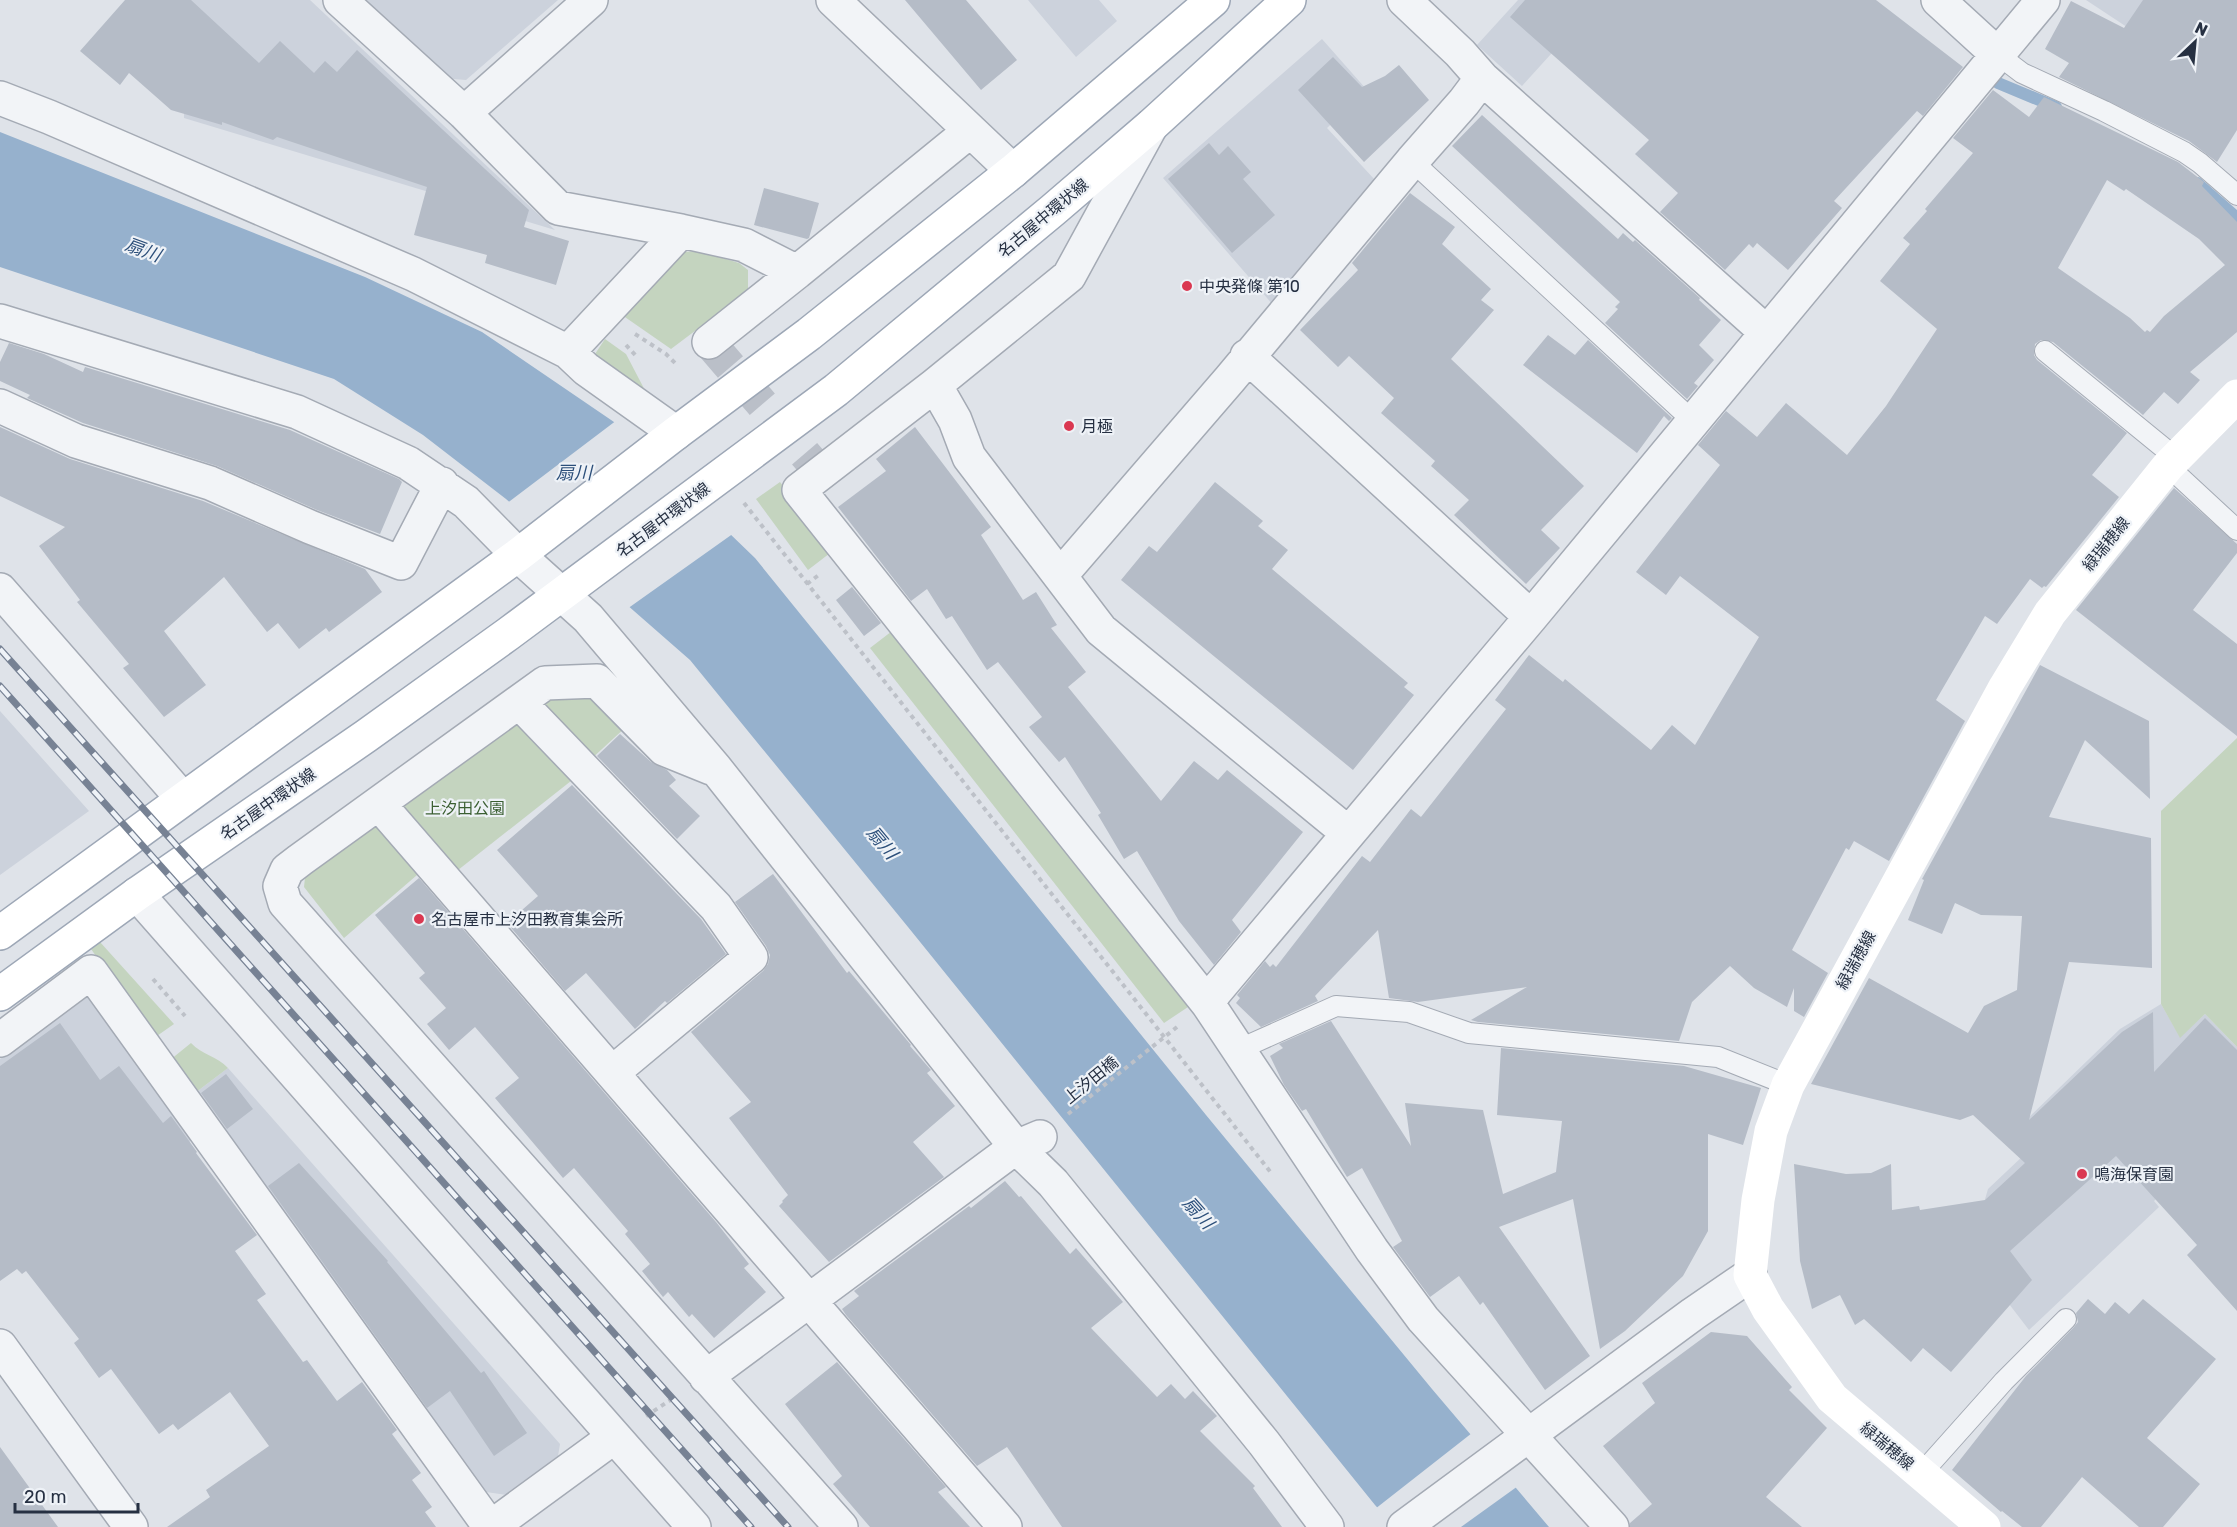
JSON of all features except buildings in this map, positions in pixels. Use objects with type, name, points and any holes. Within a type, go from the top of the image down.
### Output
[{"type":"main road","points":[[0,933],[526,548],[809,334],[1013,171],[1213,0]]},
{"type":"main road","name":"名古屋中環状線","points":[[0,994],[137,894],[366,736],[571,588],[836,390],[1152,125],[1289,0]]},
{"type":"main road","name":"緑瑞穂線","points":[[1984,1527],[1832,1398],[1768,1309],[1750,1275],[1758,1200],[1772,1131],[1788,1085],[2005,687],[2050,613],[2172,462],[2237,396]]},
{"type":"street","points":[[340,0],[464,113],[558,208],[744,245],[797,272]]},
{"type":"street","points":[[464,113],[591,0]]},
{"type":"street","points":[[833,0],[1013,171]]},
{"type":"street","points":[[1404,0],[1460,53],[1482,78],[1766,332]]},
{"type":"street","points":[[1938,0],[1997,54]]},
{"type":"street","points":[[1208,1004],[1215,992],[1531,617],[2043,0]]},
{"type":"street","points":[[1060,576],[1482,78]]},
{"type":"street","points":[[0,98],[413,274],[568,352],[670,437]]},
{"type":"street","points":[[1152,125],[1069,276],[936,385],[799,490],[1208,1004],[1372,1250],[1423,1319],[1612,1527]]},
{"type":"street","points":[[709,342],[970,130]]},
{"type":"street","points":[[568,352],[681,231]]},
{"type":"street","points":[[0,321],[297,412],[408,463],[442,484],[526,548],[571,588],[588,618],[1028,1142],[1053,1183],[1264,1443],[1327,1527]]},
{"type":"street","points":[[1247,356],[1531,617]]},
{"type":"street","points":[[936,385],[955,420],[969,457],[1101,630],[1348,833]]},
{"type":"street","points":[[0,406],[76,441],[210,483],[400,563],[442,484]]},
{"type":"street","points":[[0,590],[182,798]]},
{"type":"street","points":[[716,769],[664,749],[597,681],[545,683],[287,870],[280,886],[285,903],[841,1527]]},
{"type":"street","points":[[520,703],[716,907],[751,957],[612,1073]]},
{"type":"street","points":[[379,804],[1005,1527]]},
{"type":"street","points":[[137,894],[694,1527]]},
{"type":"street","points":[[0,1040],[91,972],[491,1527],[615,1437]]},
{"type":"street","points":[[706,1377],[807,1300],[1028,1142]]},
{"type":"street","points":[[1404,1527],[1693,1314],[1750,1275]]},
{"type":"street","points":[[0,1346],[131,1527]]},
{"type":"lane","points":[[1997,54],[2022,74],[2104,111],[2184,152],[2237,195]]},
{"type":"lane","points":[[1412,161],[1693,421]]},
{"type":"lane","points":[[2045,351],[2172,462],[2237,530]]},
{"type":"lane","points":[[1240,1049],[1336,1006],[1409,1012],[1469,1033],[1718,1057],[1788,1085]]},
{"type":"lane","points":[[1922,1474],[2004,1381],[2066,1319]]},
{"type":"path","points":[[627,329],[666,354]]},
{"type":"path","points":[[619,338],[634,352],[639,361]]},
{"type":"path","points":[[758,522],[1278,1181]]},
{"type":"path","points":[[153,979],[184,1016]]},
{"type":"path","name":"上汐田橋","points":[[1028,1142],[1164,1036]]},
{"type":"path","points":[[615,1437],[706,1377]]},
{"type":"shaded area","points":[[134,0],[310,0],[555,230],[184,118],[184,101]]},
{"type":"shaded area","points":[[359,0],[558,0],[466,80],[443,78]]},
{"type":"shaded area","points":[[1028,0],[1099,0],[1117,21],[1076,57]]},
{"type":"shaded area","points":[[1518,0],[1600,0],[1522,86],[1477,45]]},
{"type":"shaded area","points":[[2086,0],[2166,0],[2142,37]]},
{"type":"shaded area","points":[[1322,39],[1367,90],[1327,128],[1375,180],[1274,306],[1163,178]]},
{"type":"shaded area","points":[[0,711],[89,811],[0,875]]},
{"type":"shaded area","points":[[89,996],[192,1140],[92,1215],[0,1092],[0,1059]]},
{"type":"shaded area","name":"鳴海保育園","points":[[2161,1004],[2180,1037],[2205,1014],[2237,1047],[2237,1155],[2162,1193],[2154,1201],[2159,1207],[2029,1330],[1986,1274],[1974,1237],[1988,1189],[2042,1138],[2026,1120],[2120,1029]]},
{"type":"shaded area","points":[[228,1068],[560,1444],[558,1456],[507,1495],[486,1492],[195,1093]]},
{"type":"green space","points":[[699,251],[739,263],[748,270],[748,291],[671,349],[622,315],[682,252]]},
{"type":"green space","points":[[605,339],[626,354],[650,400],[591,360]]},
{"type":"green space","points":[[780,482],[834,550],[808,570],[756,499]]},
{"type":"green space","points":[[896,628],[1194,1003],[1164,1023],[870,648]]},
{"type":"green space","points":[[591,693],[627,726],[589,761],[543,716],[545,701],[552,695]]},
{"type":"green space","name":"上汐田公園","points":[[505,725],[527,726],[576,777],[453,874],[402,817],[406,794]]},
{"type":"green space","points":[[2237,738],[2237,1047],[2205,1014],[2180,1038],[2161,1004],[2161,811]]},
{"type":"green space","name":"上汐田公園","points":[[367,825],[386,827],[424,869],[344,938],[304,887],[306,868]]},
{"type":"green space","points":[[100,942],[174,1024],[154,1038],[91,949]]},
{"type":"green space","points":[[191,1043],[228,1068],[195,1093],[170,1060]]},
{"type":"water","name":"扇川","points":[[0,132],[365,277],[482,332],[614,422],[755,558],[1206,1115],[1549,1527],[1395,1527],[690,660],[506,499],[423,435],[334,379],[0,267]]},
{"type":"pier","points":[[617,420],[734,533],[627,609],[506,504]]},
{"type":"pier","points":[[1472,1433],[1518,1486],[1461,1527],[1391,1527],[1375,1509]]},
{"type":"waterway","points":[[1998,83],[2056,107]]},
{"type":"waterway","points":[[2197,183],[2237,218]]},
{"type":"tunnel","points":[[709,342],[822,474]]},
{"type":"railway","points":[[0,649],[788,1527]]},
{"type":"railway","points":[[0,686],[751,1527]]},
{"type":"place","name":"中央発條 第10","points":[[1187,286]]},
{"type":"place","name":"月極","points":[[1069,426]]},
{"type":"place","name":"名古屋市上汐田教育集会所","points":[[419,919]]},
{"type":"place","name":"鳴海保育園","points":[[2082,1174]]}]
